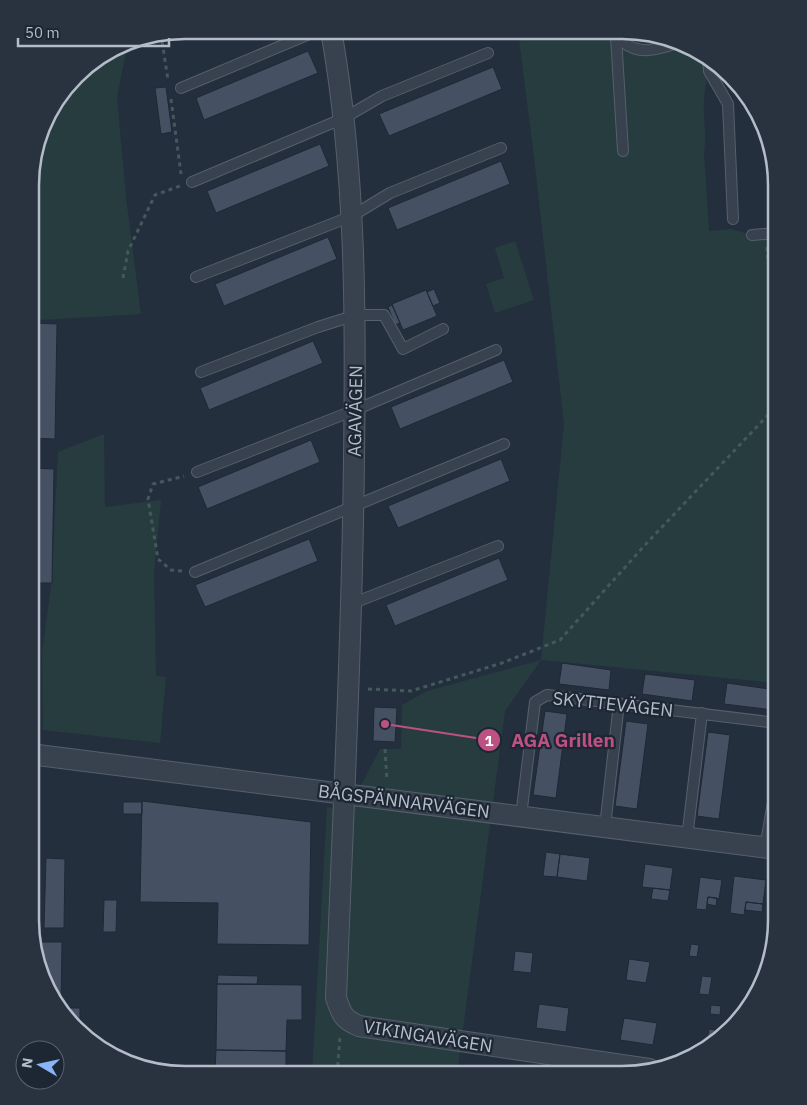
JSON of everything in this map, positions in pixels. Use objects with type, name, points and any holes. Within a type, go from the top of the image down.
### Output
[{"type":"street","name":"AGAVÄGEN","points":[[332,39],[344,118],[352,216],[356,316],[351,604],[344,794]]},
{"type":"street","name":"BÅGSPÄNNARVÄGEN","points":[[39,755],[768,848]]},
{"type":"street","name":"VIKINGAVÄGEN","points":[[344,794],[336,998],[346,1020],[359,1026],[627,1066]]},
{"type":"lane","points":[[181,88],[298,39]]},
{"type":"lane","points":[[616,39],[622,151]]},
{"type":"lane","points":[[621,39],[632,49],[656,50],[667,46]]},
{"type":"lane","points":[[188,183],[344,118],[382,96],[488,53]]},
{"type":"lane","points":[[709,67],[728,104],[733,220]]},
{"type":"lane","points":[[196,277],[352,216],[390,193],[502,148]]},
{"type":"lane","points":[[752,235],[768,234]]},
{"type":"lane","points":[[201,372],[318,327],[356,316],[384,315],[403,349],[443,329]]},
{"type":"lane","points":[[197,472],[355,410],[496,350]]},
{"type":"lane","points":[[195,572],[504,444]]},
{"type":"lane","points":[[351,604],[498,546]]},
{"type":"lane","name":"SKYTTEVÄGEN","points":[[521,816],[535,702],[547,694],[768,721]]},
{"type":"lane","points":[[605,827],[619,703]]},
{"type":"lane","points":[[687,838],[702,713]]},
{"type":"path","points":[[162,41],[170,89]]},
{"type":"path","points":[[123,278],[128,251],[155,195],[188,183],[179,166],[171,98]]},
{"type":"path","points":[[752,235],[767,247],[768,261]]},
{"type":"path","points":[[348,688],[411,691],[502,663],[560,640],[657,532],[768,415]]},
{"type":"path","points":[[195,572],[171,570],[158,559],[148,499],[153,484],[197,472]]},
{"type":"path","points":[[385,749],[388,799]]},
{"type":"path","points":[[338,1066],[341,1030],[346,1020]]},
{"type":"green space","points":[[519,39],[641,40],[678,50],[708,67],[704,96],[704,153],[709,231],[731,229],[752,235],[768,234],[768,682],[541,660],[564,424]]},
{"type":"green space","points":[[126,51],[117,97],[126,197],[141,314],[39,319],[39,185],[40,166],[46,138],[58,112],[75,88],[96,69]]},
{"type":"green space","points":[[515,241],[534,300],[495,313],[486,284],[504,278],[495,248]]},
{"type":"green space","points":[[104,434],[105,507],[161,500],[154,573],[156,676],[166,677],[160,743],[43,730],[42,654],[52,577],[58,452]]},
{"type":"green space","points":[[541,660],[505,711],[458,1066],[312,1066],[327,807],[348,810],[380,749],[401,749],[402,705],[427,691]]},
{"type":"building","points":[[308,51],[318,73],[204,120],[196,98]]},
{"type":"building","points":[[493,67],[502,89],[389,136],[379,114]]},
{"type":"building","points":[[166,87],[172,132],[161,134],[155,88]]},
{"type":"building","points":[[320,144],[329,166],[216,213],[207,191]]},
{"type":"building","points":[[501,161],[510,184],[397,230],[388,208]]},
{"type":"building","points":[[328,237],[337,259],[224,306],[215,284]]},
{"type":"building","points":[[434,289],[440,303],[433,306],[427,292]]},
{"type":"building","points":[[426,290],[437,316],[403,330],[392,304]]},
{"type":"building","points":[[392,305],[400,323],[395,325],[388,307]]},
{"type":"building","points":[[39,323],[57,324],[55,439],[39,438]]},
{"type":"building","points":[[313,341],[323,363],[209,410],[200,388]]},
{"type":"building","points":[[504,360],[513,382],[400,429],[391,407]]},
{"type":"building","points":[[311,440],[320,462],[207,509],[198,487]]},
{"type":"building","points":[[501,459],[510,481],[398,528],[388,506]]},
{"type":"building","points":[[39,468],[54,469],[52,583],[39,583]]},
{"type":"building","points":[[309,539],[318,561],[205,607],[195,585]]},
{"type":"building","points":[[499,558],[508,580],[395,626],[386,605]]},
{"type":"building","points":[[562,663],[611,670],[609,690],[559,684]]},
{"type":"building","points":[[645,674],[695,680],[692,701],[642,694]]},
{"type":"building","points":[[727,683],[768,689],[768,709],[724,704]]},
{"type":"building","points":[[374,707],[397,708],[395,742],[373,741]]},
{"type":"building","points":[[545,711],[567,714],[556,798],[533,795]]},
{"type":"building","points":[[626,721],[648,724],[637,809],[615,806]]},
{"type":"building","points":[[708,732],[730,735],[719,819],[697,816]]},
{"type":"building","points":[[142,801],[311,822],[309,945],[217,944],[218,903],[140,902]]},
{"type":"building","points":[[123,802],[142,802],[142,814],[123,814]]},
{"type":"building","points":[[546,852],[560,854],[557,877],[543,876]]},
{"type":"building","points":[[560,854],[590,858],[587,881],[557,877]]},
{"type":"building","points":[[46,858],[65,859],[64,928],[44,928]]},
{"type":"building","points":[[645,864],[673,868],[670,890],[642,887]]},
{"type":"building","points":[[734,876],[766,880],[763,904],[746,902],[744,915],[730,913]]},
{"type":"building","points":[[700,877],[722,880],[719,899],[708,897],[706,910],[696,909]]},
{"type":"building","points":[[653,888],[670,890],[668,901],[651,899]]},
{"type":"building","points":[[708,897],[717,898],[716,906],[707,904]]},
{"type":"building","points":[[104,900],[117,900],[116,932],[103,932]]},
{"type":"building","points":[[746,902],[763,904],[762,912],[745,910]]},
{"type":"building","points":[[41,942],[62,942],[61,998],[50,976]]},
{"type":"building","points":[[691,944],[699,945],[697,957],[689,956]]},
{"type":"building","points":[[515,951],[533,953],[531,973],[513,971]]},
{"type":"building","points":[[629,959],[650,962],[646,983],[626,980]]},
{"type":"building","points":[[218,975],[258,976],[257,984],[217,984]]},
{"type":"building","points":[[702,976],[712,977],[709,995],[699,994]]},
{"type":"building","points":[[217,984],[302,985],[302,1020],[287,1020],[286,1051],[216,1050]]},
{"type":"building","points":[[539,1004],[569,1008],[566,1032],[536,1028]]},
{"type":"building","points":[[711,1005],[721,1006],[720,1015],[710,1014]]},
{"type":"building","points":[[68,1008],[80,1008],[80,1023]]},
{"type":"building","points":[[624,1018],[657,1023],[653,1045],[620,1040]]},
{"type":"building","points":[[709,1029],[718,1030],[707,1039]]},
{"type":"building","points":[[216,1050],[286,1051],[286,1066],[215,1066]]},
{"type":"place","name":"AGA Grillen","points":[[385,724]]}]
